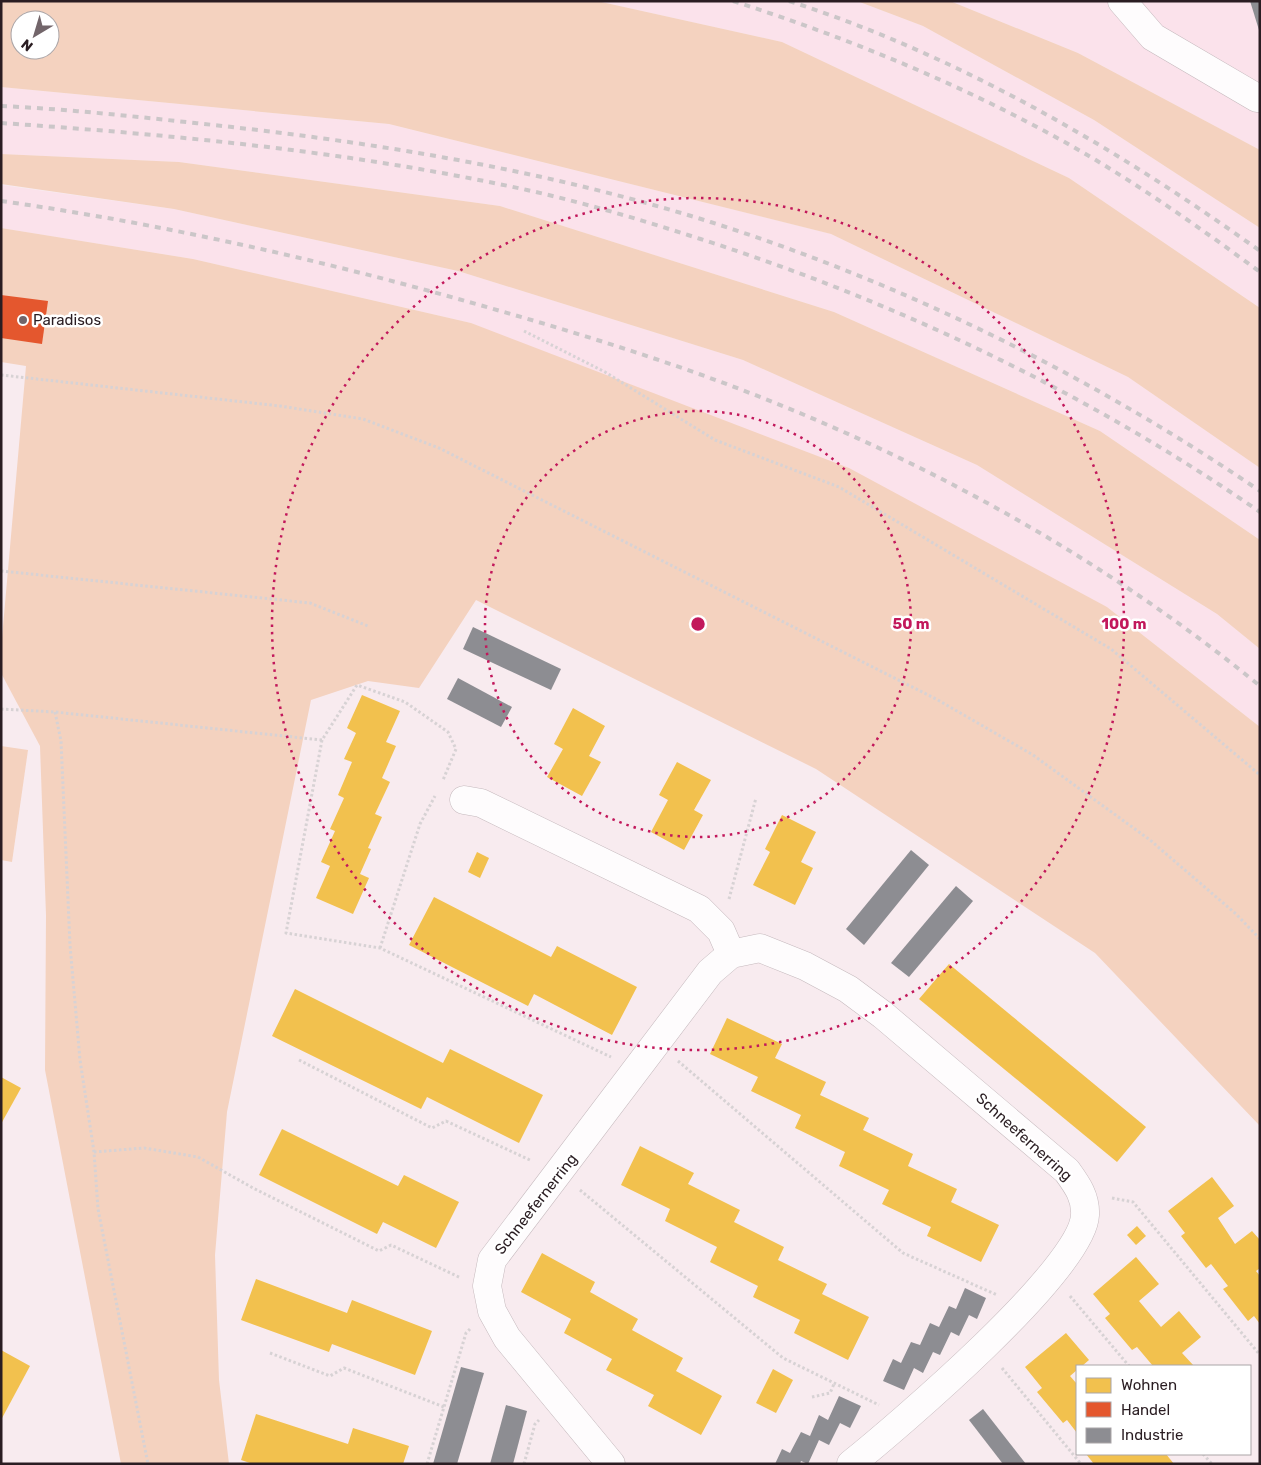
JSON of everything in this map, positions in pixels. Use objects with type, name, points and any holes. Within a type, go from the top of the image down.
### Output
[{"type":"street","points":[[1122,1],[1153,37],[1260,98]]},
{"type":"street","points":[[464,800],[482,803],[700,909],[726,942]]},
{"type":"street","name":"Schneefernerring","points":[[490,1298],[492,1260],[560,1173],[710,972],[726,942],[760,948],[805,966],[848,989],[883,1015],[1067,1171],[1082,1192],[1085,1217],[1076,1240],[1051,1275],[1022,1306],[984,1346],[907,1418],[851,1464]]},
{"type":"street","points":[[490,1298],[507,1338],[611,1464]]},
{"type":"path","points":[[524,331],[605,372],[715,440],[839,486],[1053,614],[1111,649],[1260,775]]},
{"type":"path","points":[[1,375],[280,406],[362,419],[439,448],[936,699],[1033,755],[1150,840],[1236,914],[1260,940]]},
{"type":"path","points":[[1,571],[310,603],[368,626]]},
{"type":"path","points":[[380,948],[420,824],[456,750],[448,732],[405,702],[356,685],[322,740],[286,933],[380,948],[637,1069]]},
{"type":"path","points":[[1,709],[55,712],[322,740]]},
{"type":"path","points":[[55,712],[61,741],[70,945],[79,1050],[94,1152],[98,1209],[148,1464]]},
{"type":"path","points":[[437,792],[464,800]]},
{"type":"path","points":[[726,942],[756,798]]},
{"type":"path","points":[[656,1042],[903,1253],[1022,1306]]},
{"type":"path","points":[[298,1060],[432,1128],[446,1121],[560,1173],[783,1358],[907,1418]]},
{"type":"path","points":[[94,1152],[144,1148],[198,1157],[253,1188],[379,1251],[391,1245],[464,1280],[490,1298],[466,1332],[427,1464]]},
{"type":"path","points":[[1082,1192],[1133,1202],[1260,1355]]},
{"type":"path","points":[[1051,1275],[1128,1365]]},
{"type":"path","points":[[984,1346],[1081,1464]]},
{"type":"path","points":[[270,1353],[330,1376],[344,1368],[444,1407]]},
{"type":"path","points":[[812,1397],[830,1393],[834,1384]]},
{"type":"path","points":[[524,1464],[535,1424],[560,1403]]},
{"type":"shaded area","points":[[1,1],[597,1],[782,42],[1069,178],[1260,308],[1260,468],[1128,377],[831,234],[389,124],[1,87]]},
{"type":"shaded area","points":[[597,1],[857,1],[923,26],[1094,120],[1260,228],[1260,308],[1069,178],[782,42]]},
{"type":"shaded area","points":[[857,1],[950,1],[1078,53],[1260,150],[1260,228],[1094,120],[923,26]]},
{"type":"shaded area","points":[[950,1],[1260,1],[1260,150],[1078,53]]},
{"type":"shaded area","points":[[1,87],[389,124],[831,234],[1128,377],[1260,468],[1260,540],[1100,431],[834,312],[500,206],[179,162],[1,154]]},
{"type":"shaded area","points":[[1,154],[179,162],[500,206],[834,312],[1100,431],[1260,540],[1260,649],[1217,614],[977,465],[743,360],[458,271],[174,209],[1,184]]},
{"type":"shaded area","points":[[1,185],[174,209],[458,271],[743,360],[977,465],[1217,614],[1260,649],[1260,727],[1107,607],[471,323],[193,259],[1,228]]},
{"type":"shaded area","points":[[1,228],[193,259],[471,323],[849,468],[1107,607],[1260,727],[1260,1126],[1095,953],[816,769],[476,600],[419,688],[368,681],[311,700],[227,1112],[215,1255],[219,1380],[229,1464],[121,1464],[45,1070],[46,915],[40,746],[1,673],[1,649],[26,366],[1,362]]},
{"type":"shaded area","points":[[1,746],[28,750],[12,862],[1,860]]},
{"type":"building: Wohnen","points":[[362,695],[400,711],[386,742],[396,746],[382,778],[390,782],[375,814],[382,817],[368,848],[371,849],[360,874],[369,878],[353,914],[316,898],[330,866],[321,862],[335,831],[330,829],[344,798],[338,795],[352,762],[344,759],[356,733],[347,728]]},
{"type":"building: Wohnen","points":[[573,708],[605,726],[589,756],[601,762],[582,796],[547,777],[563,749],[554,744]]},
{"type":"building: Wohnen","points":[[677,762],[711,780],[694,810],[703,815],[684,850],[651,832],[668,800],[659,795]]},
{"type":"building: Wohnen","points":[[782,815],[816,832],[801,862],[813,868],[795,905],[753,885],[770,852],[765,849]]},
{"type":"building: Wohnen","points":[[477,852],[489,858],[480,878],[468,872]]},
{"type":"building: Wohnen","points":[[434,897],[551,957],[557,946],[637,987],[612,1035],[534,994],[528,1006],[409,945]]},
{"type":"building: Wohnen","points":[[949,964],[1146,1127],[1117,1162],[919,999]]},
{"type":"building: Wohnen","points":[[295,989],[443,1063],[450,1049],[543,1095],[519,1143],[427,1097],[421,1109],[272,1036]]},
{"type":"building: Wohnen","points":[[727,1018],[782,1044],[775,1058],[826,1082],[820,1095],[869,1118],[863,1130],[913,1154],[908,1166],[957,1189],[951,1202],[999,1225],[981,1262],[927,1236],[931,1227],[882,1204],[889,1190],[839,1166],[845,1152],[795,1128],[801,1115],[751,1091],[758,1077],[710,1054]]},
{"type":"building: Wohnen","points":[[1,1077],[21,1088],[1,1124]]},
{"type":"building: Wohnen","points":[[282,1129],[398,1186],[404,1175],[459,1202],[436,1248],[383,1222],[377,1234],[259,1175]]},
{"type":"building: Wohnen","points":[[640,1146],[694,1173],[688,1184],[740,1210],[734,1222],[784,1247],[778,1260],[827,1284],[822,1294],[869,1317],[848,1360],[794,1333],[800,1320],[753,1297],[758,1286],[710,1262],[717,1247],[665,1221],[670,1209],[621,1185]]},
{"type":"building: Wohnen","points":[[1212,1177],[1234,1206],[1218,1218],[1235,1244],[1252,1231],[1260,1240],[1260,1268],[1256,1271],[1260,1276],[1260,1324],[1254,1316],[1248,1321],[1223,1289],[1228,1286],[1211,1264],[1206,1268],[1181,1236],[1185,1233],[1168,1211]]},
{"type":"building: Wohnen","points":[[1137,1226],[1146,1236],[1136,1245],[1127,1235]]},
{"type":"building: Wohnen","points":[[542,1253],[595,1282],[590,1292],[638,1319],[632,1330],[683,1358],[676,1371],[722,1396],[701,1435],[648,1406],[654,1395],[606,1370],[612,1359],[564,1333],[571,1319],[521,1292]]},
{"type":"building: Wohnen","points":[[1136,1257],[1159,1284],[1139,1301],[1161,1327],[1179,1311],[1201,1337],[1182,1353],[1193,1365],[1152,1365],[1137,1347],[1132,1350],[1105,1318],[1110,1314],[1093,1294]]},
{"type":"building: Wohnen","points":[[256,1279],[347,1313],[352,1300],[432,1331],[415,1375],[332,1344],[329,1352],[241,1320]]},
{"type":"building: Wohnen","points":[[1066,1333],[1089,1360],[1083,1365],[1076,1365],[1076,1371],[1070,1376],[1076,1383],[1076,1432],[1067,1420],[1063,1423],[1037,1392],[1042,1388],[1025,1367]]},
{"type":"building: Wohnen","points":[[1,1350],[30,1366],[1,1420]]},
{"type":"building: Wohnen","points":[[773,1369],[793,1380],[776,1413],[756,1403]]},
{"type":"building: Wohnen","points":[[256,1414],[348,1444],[353,1428],[409,1446],[403,1464],[253,1464],[241,1460]]},
{"type":"building: Wohnen","points":[[1087,1455],[1167,1455],[1174,1464],[1094,1464]]},
{"type":"building: Handel","name":"Paradisos","points":[[1,295],[48,301],[42,344],[1,338]]},
{"type":"building: Industrie","points":[[1250,1],[1260,1],[1260,30],[1259,30]]},
{"type":"building: Industrie","points":[[473,627],[561,669],[551,690],[463,649]]},
{"type":"building: Industrie","points":[[458,678],[512,707],[501,727],[447,699]]},
{"type":"building: Industrie","points":[[911,850],[929,865],[864,945],[846,929]]},
{"type":"building: Industrie","points":[[956,886],[973,901],[909,977],[891,963]]},
{"type":"building: Industrie","points":[[965,1288],[986,1298],[977,1319],[969,1315],[959,1336],[951,1332],[940,1355],[933,1352],[923,1373],[914,1368],[904,1390],[883,1381],[893,1359],[901,1363],[911,1342],[920,1345],[930,1323],[939,1327],[949,1306],[956,1309]]},
{"type":"building: Industrie","points":[[461,1367],[484,1373],[457,1464],[433,1464]]},
{"type":"building: Industrie","points":[[839,1396],[861,1406],[850,1428],[840,1423],[829,1445],[819,1440],[808,1464],[801,1461],[800,1464],[775,1464],[782,1449],[790,1453],[801,1432],[810,1436],[819,1415],[828,1420]]},
{"type":"building: Industrie","points":[[506,1405],[527,1411],[513,1464],[490,1464]]},
{"type":"building: Industrie","points":[[983,1409],[1026,1464],[1003,1464],[969,1420]]},
{"type":"railway","points":[[733,1],[868,49],[956,87],[1042,130],[1129,181],[1195,225],[1260,272]]},
{"type":"railway","points":[[789,1],[852,23],[914,49],[975,77],[1034,108],[1149,176],[1260,251]]},
{"type":"railway","points":[[1,106],[195,123],[323,138],[387,148],[513,171],[576,185],[701,219],[848,271],[920,301],[990,334],[1128,408],[1195,448],[1260,491]]},
{"type":"railway","points":[[1,123],[199,139],[397,165],[527,190],[648,222],[764,260],[838,288],[984,352],[1056,388],[1125,427],[1194,468],[1260,512]]},
{"type":"railway","points":[[1,201],[168,229],[279,253],[389,280],[604,342],[774,402],[921,468],[1063,546],[1131,590],[1196,636],[1260,686]]},
{"type":"place","name":"Paradisos","points":[[23,320]]}]
